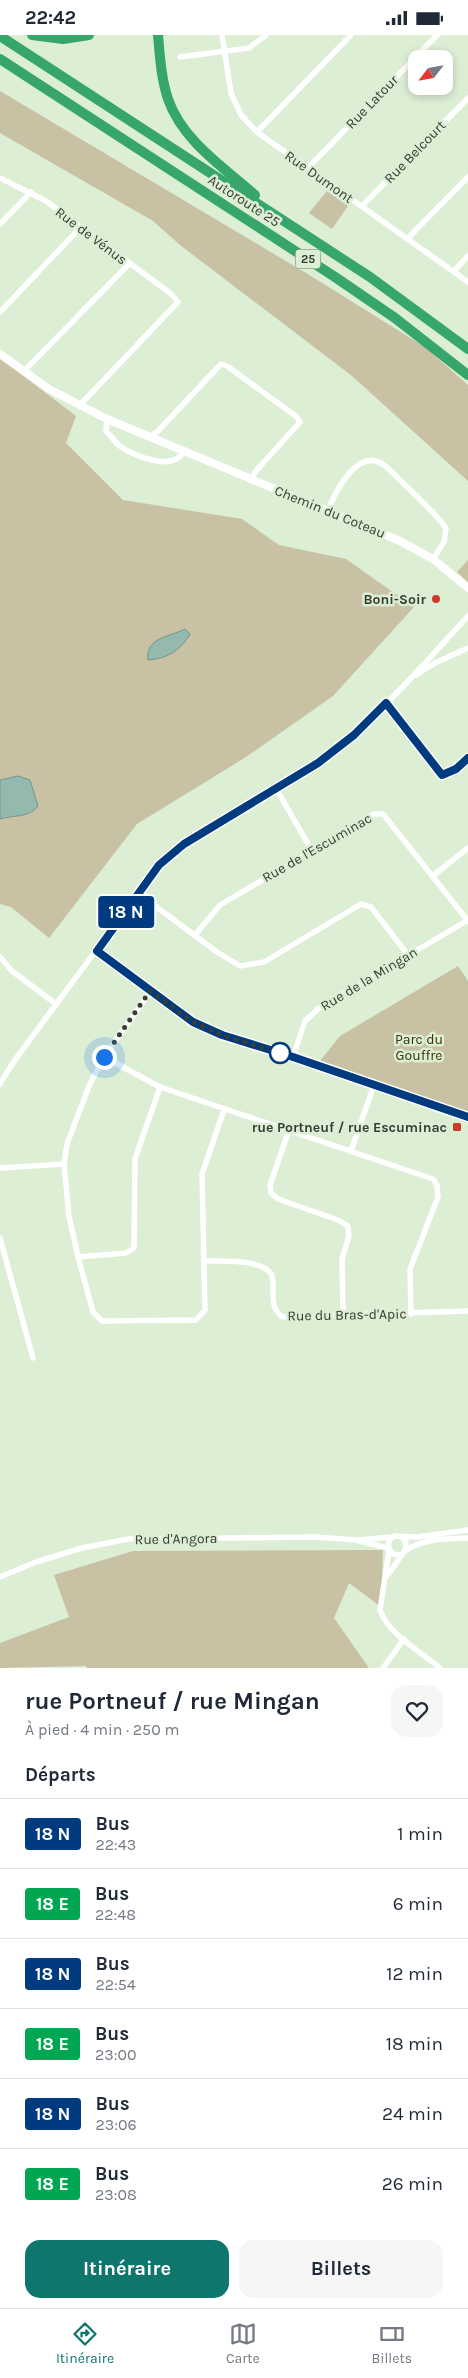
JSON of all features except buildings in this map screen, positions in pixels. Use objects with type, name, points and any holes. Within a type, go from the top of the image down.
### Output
[{"type":"highway","points":[[32,35],[63,39],[89,35]]},
{"type":"highway","points":[[158,35],[165,87],[172,108],[182,127],[208,155],[288,223]]},
{"type":"highway","name":"Autoroute 25","points":[[0,36],[392,292],[468,349]]},
{"type":"highway","name":"Autoroute 25","points":[[0,59],[355,291],[468,375]]},
{"type":"highway","points":[[0,66],[50,91]]},
{"type":"street","name":"Rue Dumont","points":[[222,35],[231,93],[241,115],[257,132],[468,282]]},
{"type":"street","points":[[180,57],[252,47],[266,35]]},
{"type":"street","points":[[257,132],[351,35]]},
{"type":"street","name":"Rue Latour","points":[[307,169],[437,35]]},
{"type":"street","name":"Rue Belcourt","points":[[362,207],[468,98]]},
{"type":"street","points":[[407,239],[468,177]]},
{"type":"street","name":"Rue de Vénus","points":[[0,178],[46,201],[170,293],[178,301],[79,406]]},
{"type":"street","points":[[0,224],[31,192]]},
{"type":"street","points":[[0,312],[80,228]]},
{"type":"street","points":[[454,271],[468,257]]},
{"type":"street","points":[[24,371],[129,264]]},
{"type":"street","name":"Chemin du Coteau","points":[[0,354],[49,389],[79,406],[251,481],[328,510],[400,541],[433,559],[468,588]]},
{"type":"street","points":[[149,437],[158,431],[221,364],[227,366],[297,417],[300,422],[255,472],[251,481]]},
{"type":"street","points":[[107,419],[106,431],[120,446],[146,460],[174,461],[179,459],[183,452]]},
{"type":"street","points":[[328,510],[350,473],[363,462],[377,461],[435,514],[446,528],[444,542],[433,559]]},
{"type":"street","points":[[0,1084],[159,865],[184,844],[277,790],[318,763],[354,735],[408,681],[468,616]]},
{"type":"street","points":[[408,681],[435,663],[468,649]]},
{"type":"street","points":[[386,703],[442,775],[456,769],[468,758]]},
{"type":"street","points":[[277,790],[312,851]]},
{"type":"street","name":"Rue de l'Escuminac","points":[[195,935],[220,905],[374,814],[383,814],[434,875],[468,921]]},
{"type":"street","points":[[434,875],[468,848]]},
{"type":"street","points":[[139,894],[216,952],[240,966],[264,962],[361,904],[371,907],[408,955]]},
{"type":"street","name":"Rue de la Mingan","points":[[293,1057],[305,1021],[318,1008],[468,921]]},
{"type":"street","points":[[97,951],[193,1022],[222,1035],[293,1057],[468,1117]]},
{"type":"street","points":[[0,957],[12,971],[56,1005]]},
{"type":"street","points":[[150,991],[104,1057],[89,1086],[68,1145],[64,1164],[70,1216],[78,1257],[93,1312],[102,1321],[196,1320],[206,1310],[202,1174],[224,1110]]},
{"type":"street","points":[[104,1057],[160,1087],[433,1179],[437,1185],[438,1197],[410,1269],[411,1314]]},
{"type":"street","points":[[351,1151],[374,1085]]},
{"type":"street","points":[[78,1257],[126,1253],[134,1248],[136,1159],[160,1087]]},
{"type":"street","points":[[289,1130],[270,1185],[271,1193],[278,1199],[338,1220],[348,1226],[349,1236],[342,1259],[343,1315]]},
{"type":"street","points":[[0,1168],[64,1164]]},
{"type":"street","points":[[0,1238],[33,1358]]},
{"type":"street","name":"Rue du Bras-d'Apic","points":[[204,1261],[245,1262],[268,1270],[273,1276],[273,1306],[282,1317],[468,1311]]},
{"type":"street","points":[[440,1668],[404,1639],[383,1618],[380,1610],[386,1577],[388,1542],[392,1537],[468,1530]]},
{"type":"street","name":"Rue d'Angora","points":[[0,1577],[36,1562],[82,1548],[128,1539],[316,1537],[357,1540],[392,1537]]},
{"type":"street","points":[[402,1537],[406,1542],[404,1552]]},
{"type":"street","points":[[386,1577],[404,1552],[412,1545],[468,1538]]},
{"type":"street","name":"Rue d'Angora","points":[[357,1540],[389,1550]]},
{"type":"street","points":[[389,1550],[394,1555],[404,1552]]},
{"type":"street","points":[[383,1668],[404,1639]]},
{"type":"green space","points":[[0,91],[306,273],[425,347],[468,385],[468,481],[352,376],[180,245],[153,221],[0,133]]},
{"type":"green space","points":[[327,191],[348,206],[332,229],[309,213]]},
{"type":"green space","points":[[0,358],[76,416],[66,443],[123,500],[242,519],[279,545],[346,559],[414,607],[333,696],[246,757],[137,824],[49,938],[11,907],[0,904]]},
{"type":"green space","points":[[468,560],[468,582],[457,572]]},
{"type":"green space","name":"Parc du Gouffre","points":[[458,966],[468,981],[468,1115],[316,1066],[340,1036]]},
{"type":"green space","points":[[383,1550],[381,1607],[349,1583],[334,1618],[369,1668],[87,1668],[86,1666],[0,1668],[0,1643],[69,1617],[54,1575],[133,1551]]},
{"type":"water","points":[[185,629],[190,634],[178,649],[167,656],[148,660],[150,647],[154,643],[159,639]]},
{"type":"water","points":[[18,776],[30,780],[38,806],[30,813],[0,819],[0,780]]},
{"type":"bus line","points":[[468,758],[456,769],[442,775],[386,703],[354,735],[318,763],[277,790],[184,844],[171,854],[159,865],[97,951],[193,1022],[222,1035],[293,1057],[468,1117]]},
{"type":"place","name":"Boni-Soir","points":[[436,599]]},
{"type":"place","name":"rue Portneuf / rue Escuminac","points":[[457,1127]]},
{"type":"route","points":[[104,1057],[150,991],[193,1022],[222,1035],[280,1053]]}]
